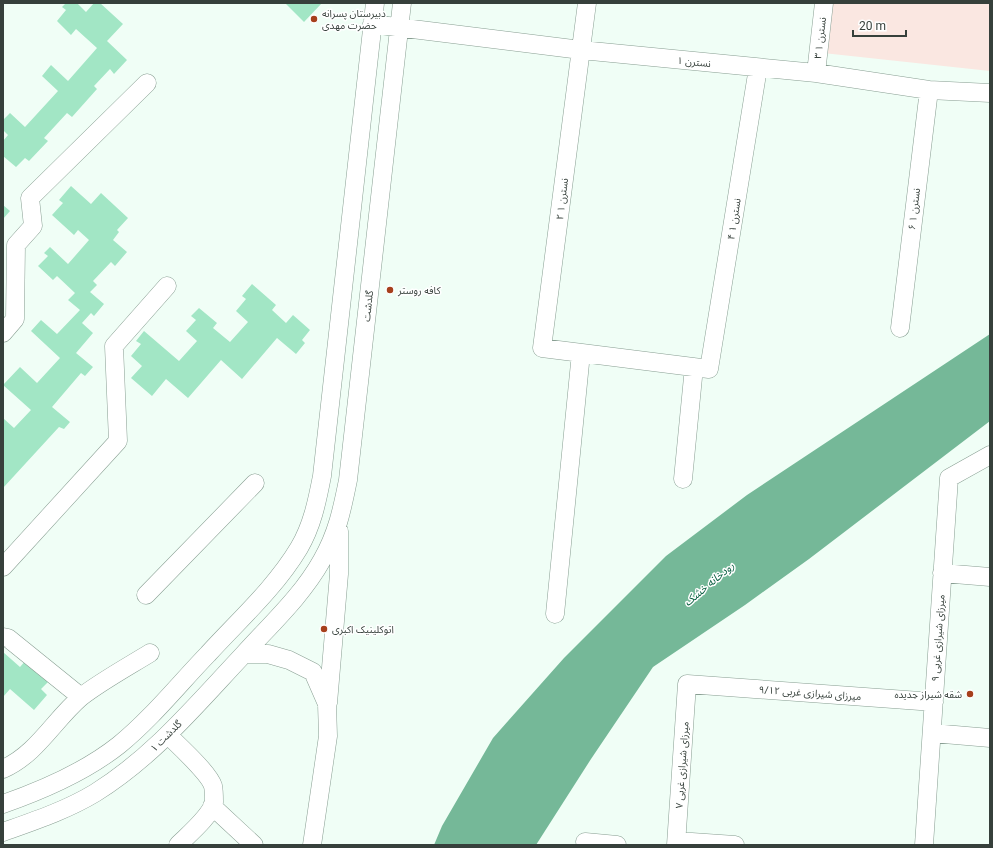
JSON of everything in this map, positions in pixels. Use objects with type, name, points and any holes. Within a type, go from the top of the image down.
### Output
[{"type":"street","points":[[3,804],[31,794],[80,770],[118,745],[150,716],[276,581],[299,548],[314,516],[322,476],[375,3]]},
{"type":"street","name":"گلدشت","points":[[297,597],[322,561],[340,524],[348,480],[402,3]]},
{"type":"street","name":"۲ نسترن ۱","points":[[581,353],[542,348],[586,3]]},
{"type":"street","name":"۳ نسترن ۱","points":[[816,74],[824,3]]},
{"type":"street","name":"نسترن ۱","points":[[372,24],[581,50],[816,74],[929,90],[990,93]]},
{"type":"street","name":"۴ نسترن ۱","points":[[683,479],[702,368],[758,68]]},
{"type":"street","points":[[3,333],[15,320],[16,245],[33,226],[30,198],[147,83]]},
{"type":"street","name":"۶ نسترن ۱","points":[[900,328],[929,90]]},
{"type":"street","points":[[352,209],[378,212]]},
{"type":"street","points":[[3,567],[118,441],[114,346],[166,286]]},
{"type":"street","points":[[556,614],[581,353],[702,368]]},
{"type":"street","name":"میرزای شیرازی غربی ۹","points":[[924,845],[949,478],[990,455]]},
{"type":"street","points":[[146,594],[255,484]]},
{"type":"street","points":[[312,845],[328,736],[328,708],[339,574],[340,524]]},
{"type":"street","points":[[942,573],[990,577]]},
{"type":"street","name":"گلدشت ۱","points":[[3,832],[41,819],[94,794],[135,766],[168,735],[297,597]]},
{"type":"street","points":[[3,638],[8,638],[81,697]]},
{"type":"street","points":[[3,769],[16,763],[36,745],[81,697],[150,653]]},
{"type":"street","points":[[244,654],[268,654],[289,660],[313,672],[328,708]]},
{"type":"street","name":"۹/۱۲ میرزای شیرازی غربی","points":[[687,684],[934,702]]},
{"type":"street","name":"۷ میرزای شیرازی غربی","points":[[677,843],[687,684]]},
{"type":"street","points":[[932,733],[990,738]]},
{"type":"street","points":[[168,735],[203,771],[213,786],[214,803],[205,818],[178,845]]},
{"type":"street","points":[[212,806],[254,845]]},
{"type":"street","points":[[586,842],[617,845]]},
{"type":"street","points":[[677,843],[735,845]]},
{"type":"shaded area","points":[[828,3],[990,3],[990,71],[823,53]]},
{"type":"water","name":"رودخانه خشک","points":[[990,334],[990,421],[809,559],[745,605],[653,667],[591,759],[536,845],[434,845],[442,826],[493,738],[564,658],[666,556],[747,495]]},
{"type":"building","points":[[66,3],[77,3],[86,12],[94,3],[100,3],[123,24],[107,41],[127,60],[114,74],[110,69],[94,86],[97,89],[72,117],[67,113],[44,138],[48,141],[29,161],[25,158],[16,167],[3,156],[3,141],[8,135],[3,130],[3,120],[10,113],[25,127],[58,91],[42,76],[51,65],[68,81],[97,48],[76,29],[71,35],[57,21],[66,10],[62,7]]},
{"type":"building","points":[[285,3],[322,3],[304,22]]},
{"type":"building","points":[[71,186],[91,204],[101,193],[128,218],[117,230],[119,232],[113,240],[127,252],[115,266],[111,262],[93,281],[97,285],[90,292],[104,304],[94,316],[91,313],[82,323],[93,333],[76,353],[93,367],[85,376],[81,373],[52,407],[70,422],[64,429],[59,427],[3,488],[3,418],[14,428],[31,410],[3,385],[20,367],[37,383],[60,358],[31,331],[41,320],[57,334],[80,310],[68,300],[75,293],[57,276],[53,280],[38,266],[48,256],[44,253],[50,247],[68,264],[89,240],[78,230],[74,235],[52,215],[63,203],[59,200]]},
{"type":"building","points":[[3,205],[10,211],[3,219]]},
{"type":"building","points":[[252,284],[276,305],[272,310],[286,323],[293,315],[310,330],[302,340],[305,343],[296,354],[277,338],[242,379],[221,360],[188,398],[166,379],[152,396],[131,378],[142,366],[131,356],[141,344],[136,341],[144,331],[179,361],[197,341],[186,331],[196,320],[191,316],[199,308],[217,323],[213,328],[230,342],[248,322],[236,311],[246,299],[242,296]]},
{"type":"building","points":[[3,652],[20,667],[27,659],[50,680],[41,689],[47,695],[34,710],[10,689],[3,697]]},
{"type":"place","name":"دبیرستان پسرانه حضرت مهدی","points":[[314,19]]},
{"type":"place","name":"کافه روستر","points":[[390,290]]},
{"type":"place","name":"اتوکلینیک اکبری","points":[[324,629]]},
{"type":"place","name":"شقه شيراز جديده","points":[[970,694]]}]
